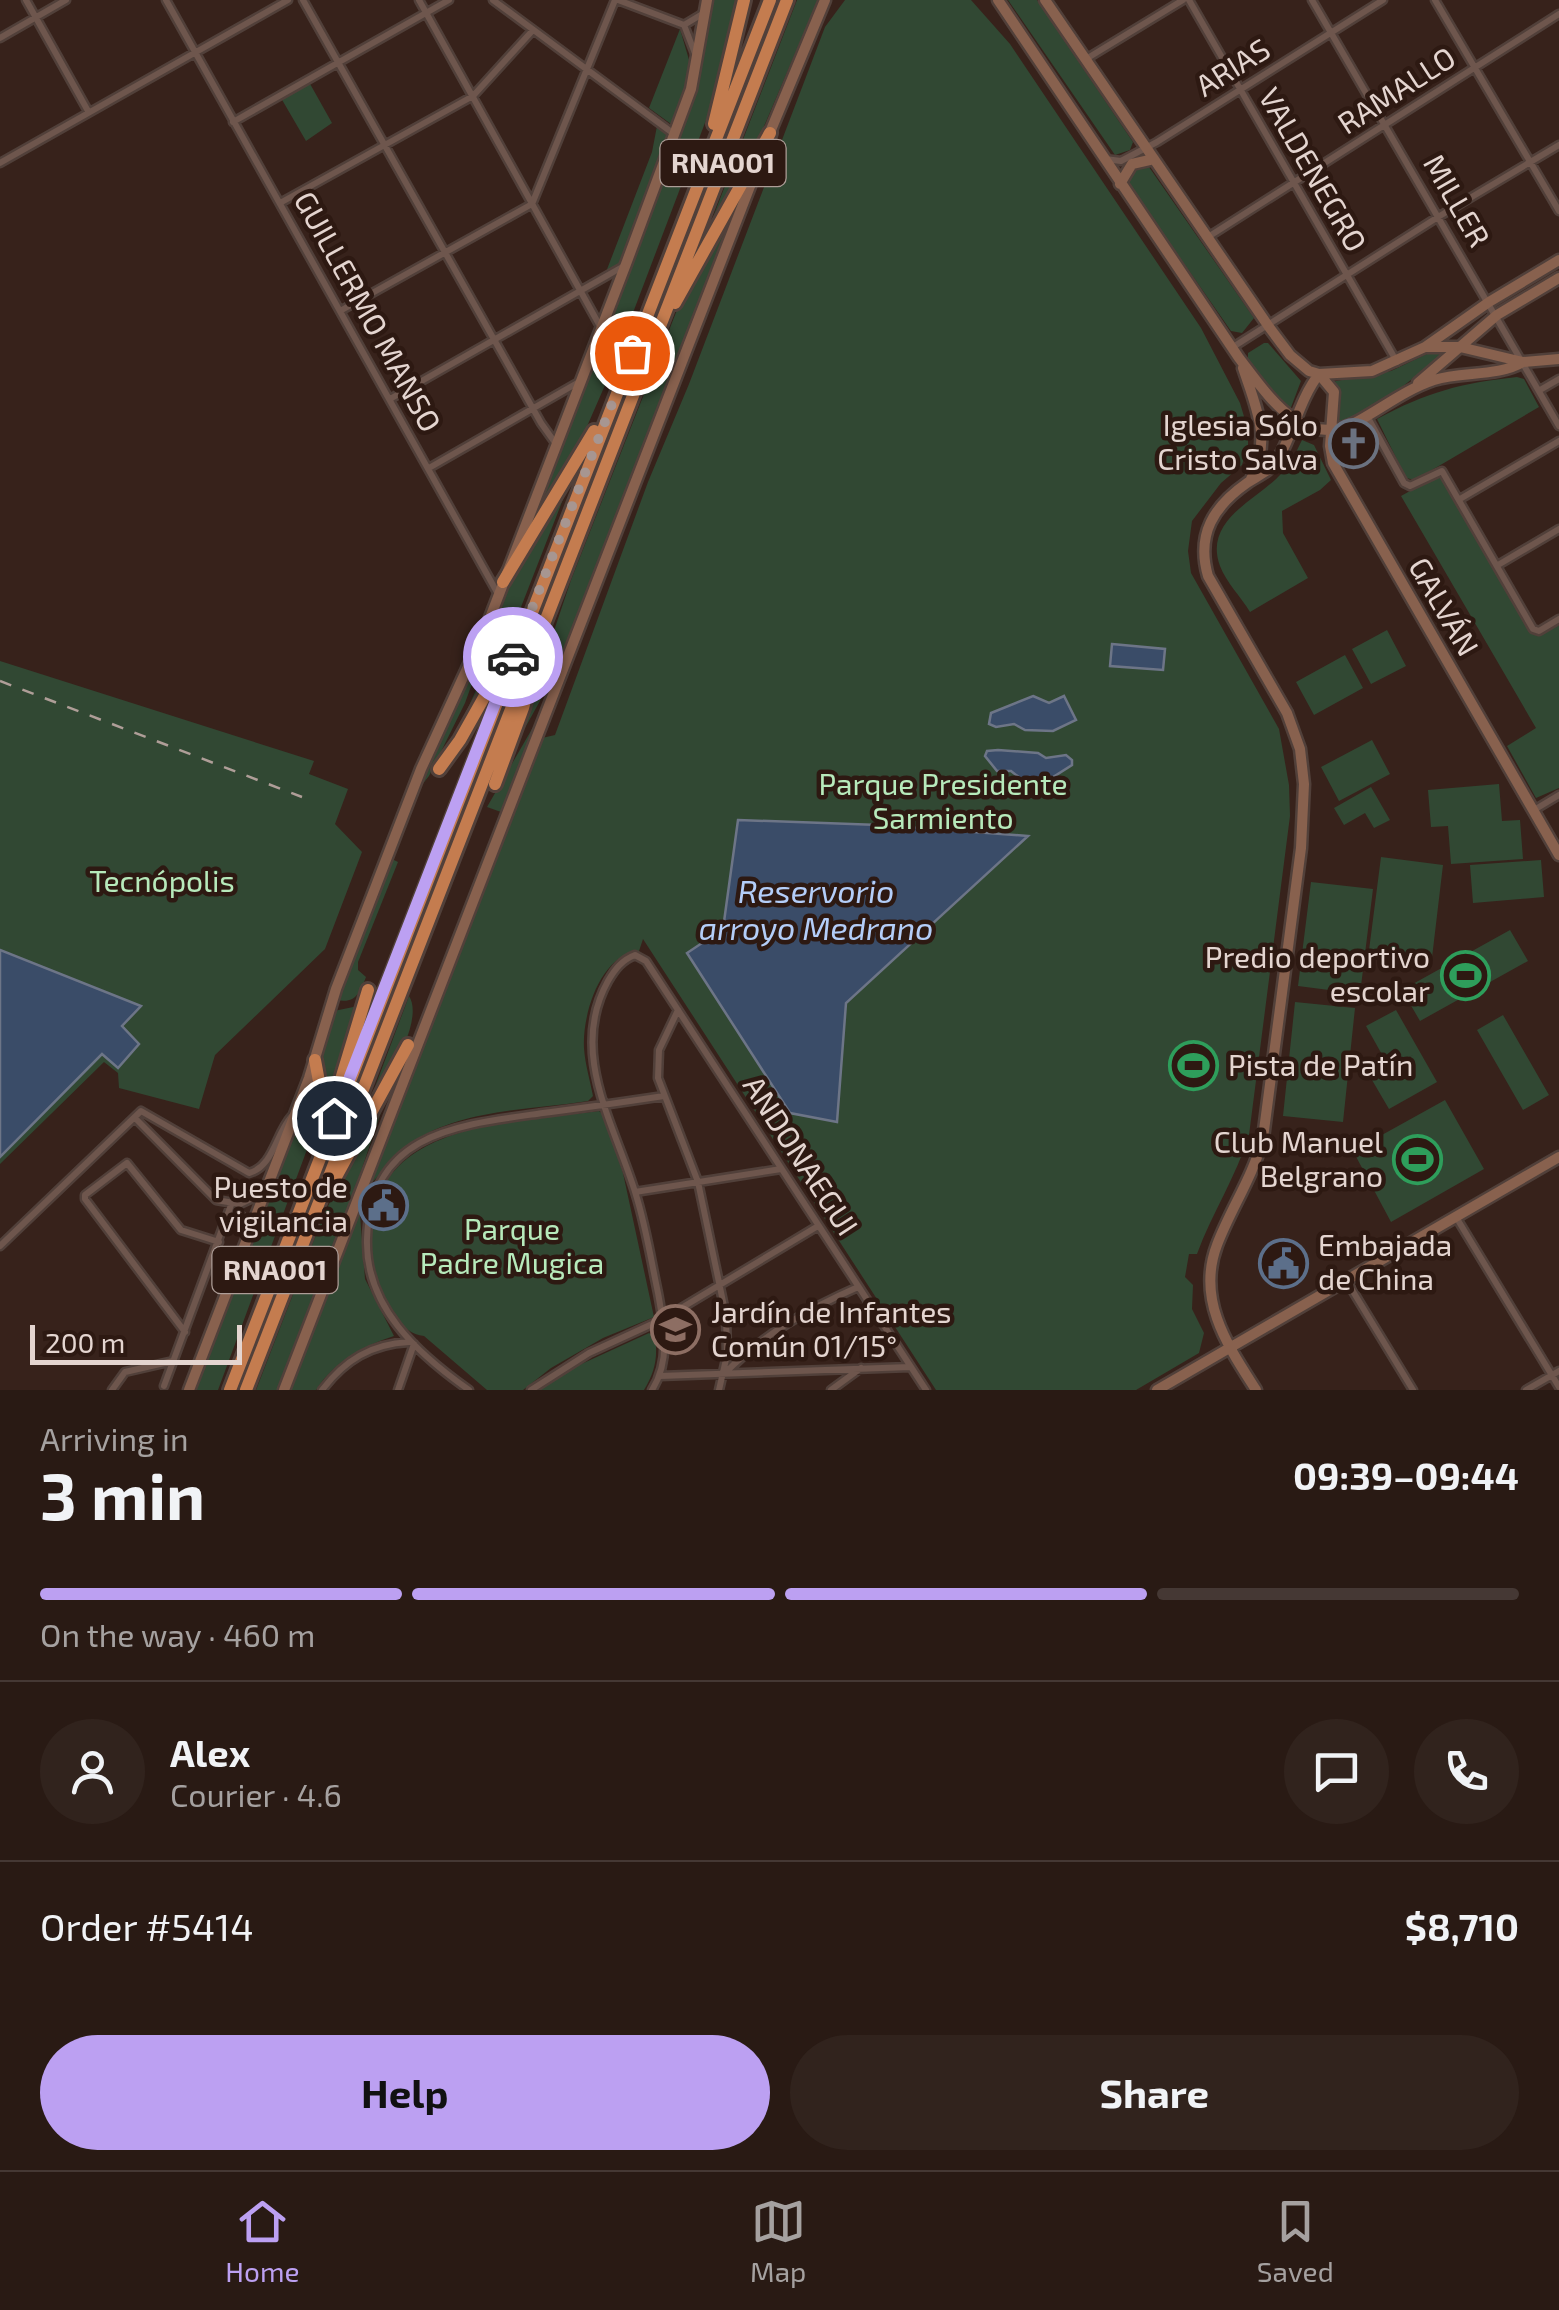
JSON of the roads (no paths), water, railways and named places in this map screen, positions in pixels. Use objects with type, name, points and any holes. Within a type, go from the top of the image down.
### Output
[{"type":"highway","points":[[699,181],[744,0]]},
{"type":"highway","name":"RNA001","points":[[230,1390],[770,0]]},
{"type":"highway","name":"RNA001","points":[[246,1390],[788,0]]},
{"type":"highway","points":[[659,326],[770,133]]},
{"type":"highway","points":[[501,589],[618,390]]},
{"type":"highway","points":[[439,769],[526,625]]},
{"type":"highway","points":[[495,784],[532,678],[543,625]]},
{"type":"highway","points":[[322,1151],[368,990]]},
{"type":"highway","points":[[309,1225],[408,1045]]},
{"type":"highway","points":[[315,1060],[321,1092],[322,1151]]},
{"type":"street","points":[[26,0],[88,111]]},
{"type":"street","points":[[0,38],[66,0]]},
{"type":"street","name":"GUILLERMO MANSO","points":[[166,0],[501,589]]},
{"type":"street","points":[[0,162],[288,0]]},
{"type":"street","points":[[303,0],[556,444]]},
{"type":"street","points":[[419,0],[601,328]]},
{"type":"street","points":[[233,122],[449,0]]},
{"type":"street","points":[[493,0],[675,135]]},
{"type":"street","points":[[340,310],[532,204],[617,0],[684,25],[698,62]]},
{"type":"street","points":[[189,1390],[298,1108],[336,989],[421,769],[501,589],[675,135],[698,62],[707,0]]},
{"type":"street","points":[[284,1390],[363,1204],[770,133],[826,0]]},
{"type":"street","points":[[1046,0],[1298,364],[1319,374],[1372,371],[1397,362],[1559,260]]},
{"type":"street","points":[[1086,59],[1186,0]]},
{"type":"street","name":"VALDENEGRO","points":[[1186,0],[1397,362]]},
{"type":"street","name":"MILLER","points":[[1312,0],[1559,426]]},
{"type":"street","name":"ARIAS","points":[[1104,159],[1121,161],[1146,148],[1383,0]]},
{"type":"street","points":[[1435,0],[1559,210]]},
{"type":"street","points":[[999,1],[1235,353],[1278,407],[1294,420],[1331,430],[1346,428],[1413,387],[1497,315],[1559,278]]},
{"type":"street","points":[[684,25],[705,13]]},
{"type":"street","name":"RAMALLO","points":[[1208,238],[1559,14]]},
{"type":"street","points":[[280,203],[473,96],[533,30]]},
{"type":"street","points":[[1235,353],[1438,217],[1559,145]]},
{"type":"street","points":[[1120,184],[1132,164],[1154,159]]},
{"type":"street","points":[[390,399],[626,264]]},
{"type":"street","points":[[1425,347],[1460,347],[1523,362],[1559,360]]},
{"type":"street","points":[[1235,353],[1262,434],[1258,464],[1249,482]]},
{"type":"street","points":[[1413,387],[1446,376],[1512,368],[1523,362]]},
{"type":"street","points":[[1256,1390],[1229,1348],[1214,1312],[1211,1266],[1216,1246],[1254,1169],[1263,1138],[1305,801],[1300,749],[1288,713],[1214,588],[1204,562],[1209,522],[1217,508],[1275,464],[1306,392],[1319,374]]},
{"type":"street","name":"GALVÁN","points":[[1319,374],[1334,392],[1331,456],[1340,478],[1559,855]]},
{"type":"street","points":[[1540,390],[1559,379]]},
{"type":"street","points":[[429,468],[580,382]]},
{"type":"street","points":[[1368,416],[1404,483],[1410,486],[1442,471],[1536,631],[1559,619]]},
{"type":"street","points":[[1460,500],[1559,441]]},
{"type":"street","points":[[1498,565],[1559,530]]},
{"type":"street","points":[[1534,810],[1559,795]]},
{"type":"street","name":"ANDONAEGUI","points":[[602,1106],[592,1050],[597,1004],[612,974],[630,956],[640,956],[926,1390]]},
{"type":"street","points":[[678,1010],[659,1050],[658,1078],[698,1182],[726,1316],[724,1374],[719,1390]]},
{"type":"street","points":[[469,1390],[412,1343],[391,1320],[370,1273],[363,1204],[396,1160],[436,1134],[484,1121],[664,1096]]},
{"type":"street","points":[[602,1106],[608,1113],[645,1226],[663,1318],[664,1362],[652,1390]]},
{"type":"street","points":[[0,1246],[141,1111],[249,1173],[259,1170],[267,1161],[281,1128],[298,1108]]},
{"type":"street","points":[[134,1118],[207,1194],[231,1205],[252,1200],[266,1191]]},
{"type":"street","points":[[1157,1390],[1559,1157]]},
{"type":"street","points":[[184,1332],[85,1195],[127,1163],[180,1230],[218,1242]]},
{"type":"street","points":[[635,1192],[782,1169]]},
{"type":"street","points":[[164,1386],[231,1205]]},
{"type":"street","points":[[223,1232],[236,1215],[245,1218],[250,1232]]},
{"type":"street","points":[[1456,1217],[1555,1373],[1559,1387]]},
{"type":"street","points":[[531,1390],[589,1352],[663,1318],[818,1226]]},
{"type":"street","points":[[1346,1280],[1413,1390]]},
{"type":"street","points":[[724,1374],[784,1325],[812,1307],[858,1287]]},
{"type":"street","points":[[322,1390],[342,1368],[366,1351],[391,1342],[412,1343]]},
{"type":"street","points":[[398,1390],[412,1343]]},
{"type":"street","points":[[112,1390],[126,1372],[174,1360]]},
{"type":"street","points":[[660,1376],[910,1367]]},
{"type":"street","points":[[830,1390],[862,1368]]},
{"type":"street","points":[[1526,1390],[1555,1373]]},
{"type":"water","points":[[1112,644],[1165,649],[1163,670],[1110,666]]},
{"type":"water","points":[[1033,696],[1049,703],[1064,696],[1076,720],[1053,731],[989,724],[991,713]]},
{"type":"water","points":[[987,751],[1038,753],[1046,758],[1066,755],[1072,765],[1042,784],[1030,786],[1011,771],[997,771],[985,756]]},
{"type":"water","name":"Reservorio arroyo Medrano","points":[[738,820],[1028,836],[846,1003],[837,1122],[790,1113],[687,953],[723,929]]},
{"type":"water","points":[[0,950],[141,1006],[122,1026],[139,1044],[118,1068],[102,1054],[0,1157]]},
{"type":"railway","points":[[0,681],[302,797]]},
{"type":"place","name":"Iglesia Sólo Cristo Salva","points":[[1353,443]]},
{"type":"place","name":"Predio deportivo escolar","points":[[1465,975]]},
{"type":"place","name":"Pista de Patín","points":[[1193,1066]]},
{"type":"place","name":"Club Manuel Belgrano","points":[[1418,1160]]},
{"type":"place","name":"Puesto de vigilancia","points":[[383,1205]]},
{"type":"place","name":"Embajada de China","points":[[1283,1263]]},
{"type":"place","name":"Jardín de Infantes Común 01/15°","points":[[676,1330]]},
{"type":"park label","name":"Parque Presidente Sarmiento","points":[[943,802]]},
{"type":"park label","name":"Tecnópolis","points":[[162,882]]},
{"type":"park label","name":"Parque Padre Mugica","points":[[512,1247]]}]
